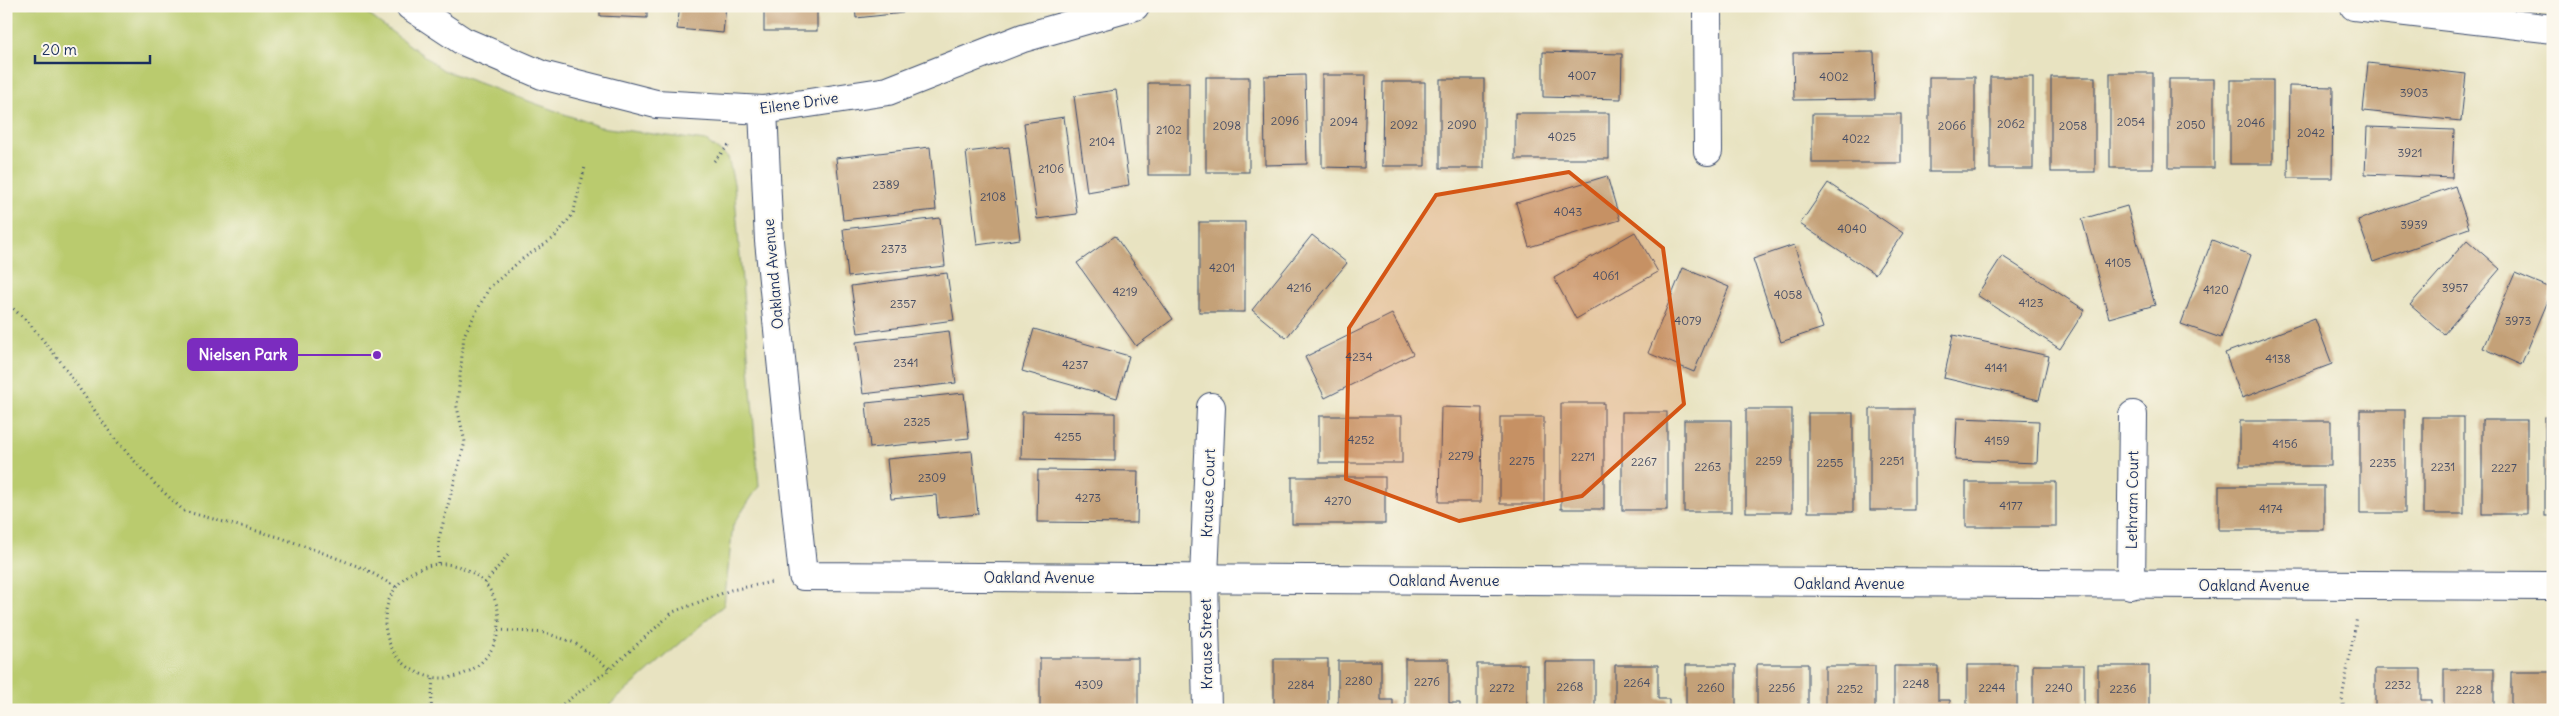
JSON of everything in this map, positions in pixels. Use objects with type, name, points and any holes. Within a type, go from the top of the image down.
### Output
[{"type":"street","name":"Eilene Drive","points":[[410,6],[463,41],[542,76],[656,104],[763,110],[888,91],[1023,38],[1135,6]]},
{"type":"street","points":[[1707,6],[1708,151]]},
{"type":"street","points":[[2354,6],[2553,30]]},
{"type":"street","name":"Oakland Avenue","points":[[763,110],[769,242],[802,576],[2553,586]]},
{"type":"street","name":"Krause Court","points":[[1204,578],[1211,407]]},
{"type":"street","name":"Lethram Court","points":[[2131,584],[2133,416]]},
{"type":"street","name":"Krause Street","points":[[1204,578],[1207,710]]},
{"type":"path","points":[[438,563],[439,538],[465,442],[457,407],[464,335],[489,288],[522,259],[554,238],[573,214],[585,167]]},
{"type":"path","points":[[6,302],[29,323],[60,360],[114,438],[155,484],[184,511],[279,537],[365,569],[396,586]]},
{"type":"path","points":[[485,583],[508,555]]},
{"type":"path","points":[[438,563],[456,565],[472,572],[485,583],[494,597],[498,613],[498,630],[493,647],[483,662],[468,672],[451,678],[433,678],[415,672],[399,660],[389,642],[385,623],[387,604],[396,586],[408,575],[422,567],[438,563]]},
{"type":"path","points":[[555,710],[610,669],[673,612],[731,590],[802,576]]},
{"type":"path","points":[[2344,710],[2342,698],[2364,585]]},
{"type":"path","points":[[498,630],[546,633],[575,643],[610,669]]},
{"type":"path","points":[[431,710],[433,678]]},
{"type":"highlighted area","points":[[1569,172],[1663,248],[1684,404],[1582,496],[1459,521],[1346,479],[1349,328],[1436,195]]},
{"type":"green space","points":[[6,6],[357,6],[443,70],[600,127],[706,141],[728,157],[734,184],[759,486],[733,525],[724,605],[604,710],[6,710]]},
{"type":"building","points":[[600,6],[647,6],[647,18],[600,16]]},
{"type":"building","points":[[680,6],[726,6],[723,33],[677,29]]},
{"type":"building","points":[[764,6],[817,6],[817,31],[764,31]]},
{"type":"building","points":[[855,6],[903,6],[903,13],[856,18]]},
{"type":"building","points":[[1543,52],[1622,54],[1621,99],[1543,97]]},
{"type":"building","points":[[1874,52],[1875,99],[1794,100],[1793,53]]},
{"type":"building","points":[[2368,63],[2466,74],[2461,121],[2363,111]]},
{"type":"building","points":[[2110,73],[2153,73],[2153,168],[2110,168]]},
{"type":"building","points":[[1305,75],[1307,164],[1265,165],[1264,76]]},
{"type":"building","points":[[1322,75],[1366,75],[1364,168],[1322,167]]},
{"type":"building","points":[[1206,77],[1249,77],[1249,172],[1206,172]]},
{"type":"building","points":[[1929,77],[1975,77],[1975,172],[1929,172]]},
{"type":"building","points":[[1990,77],[2033,77],[2033,169],[1990,169]]},
{"type":"building","points":[[2051,77],[2095,77],[2095,172],[2051,172]]},
{"type":"building","points":[[1440,79],[1484,79],[1484,168],[1440,168]]},
{"type":"building","points":[[2169,79],[2214,79],[2214,168],[2169,168]]},
{"type":"building","points":[[2230,80],[2273,80],[2273,164],[2230,164]]},
{"type":"building","points":[[1383,82],[1425,82],[1425,166],[1382,166]]},
{"type":"building","points":[[1148,83],[1189,83],[1189,175],[1148,175]]},
{"type":"building","points":[[2289,86],[2333,87],[2332,178],[2288,178]]},
{"type":"building","points":[[1116,90],[1129,185],[1087,192],[1074,96]]},
{"type":"building","points":[[1515,113],[1609,113],[1609,159],[1515,159]]},
{"type":"building","points":[[1812,114],[1901,114],[1901,163],[1812,163]]},
{"type":"building","points":[[1064,117],[1077,214],[1037,219],[1024,123]]},
{"type":"building","points":[[2367,127],[2454,130],[2452,178],[2365,174]]},
{"type":"building","points":[[930,147],[936,210],[843,220],[836,158]]},
{"type":"building","points":[[1009,147],[1020,239],[977,245],[966,152]]},
{"type":"building","points":[[1607,176],[1620,220],[1529,247],[1516,203]]},
{"type":"building","points":[[1828,183],[1903,233],[1875,274],[1800,224]]},
{"type":"building","points":[[2455,186],[2469,228],[2373,262],[2358,220]]},
{"type":"building","points":[[2127,206],[2155,305],[2109,318],[2082,219]]},
{"type":"building","points":[[940,218],[945,266],[848,277],[843,229]]},
{"type":"building","points":[[1199,222],[1245,222],[1245,312],[1199,312]]},
{"type":"building","points":[[1635,232],[1658,272],[1576,319],[1554,278]]},
{"type":"building","points":[[1312,235],[1347,263],[1286,338],[1252,310]]},
{"type":"building","points":[[1115,236],[1173,319],[1136,346],[1077,263]]},
{"type":"building","points":[[2212,240],[2251,255],[2221,338],[2181,324]]},
{"type":"building","points":[[2467,240],[2500,269],[2444,334],[2410,305]]},
{"type":"building","points":[[1794,245],[1823,328],[1781,342],[1753,259]]},
{"type":"building","points":[[2002,256],[2085,310],[2060,349],[1977,295]]},
{"type":"building","points":[[1683,268],[1729,287],[1694,372],[1648,353]]},
{"type":"building","points":[[947,273],[954,320],[858,333],[851,286]]},
{"type":"building","points":[[2515,273],[2553,289],[2521,365],[2483,348]]},
{"type":"building","points":[[1392,314],[1413,354],[1325,398],[1305,357]]},
{"type":"building","points":[[2315,319],[2332,364],[2242,398],[2225,353]]},
{"type":"building","points":[[1034,329],[1129,356],[1117,398],[1022,371]]},
{"type":"building","points":[[949,331],[956,383],[863,394],[856,342]]},
{"type":"building","points":[[1953,335],[2049,356],[2039,400],[1944,378]]},
{"type":"building","points":[[964,393],[969,438],[870,448],[866,403]]},
{"type":"building","points":[[1561,403],[1604,403],[1604,509],[1561,509]]},
{"type":"building","points":[[1441,407],[1482,408],[1481,502],[1439,502]]},
{"type":"building","points":[[1746,409],[1792,409],[1792,512],[1746,512]]},
{"type":"building","points":[[1870,409],[1914,409],[1914,510],[1870,510]]},
{"type":"building","points":[[2360,410],[2405,410],[2405,513],[2360,513]]},
{"type":"building","points":[[1022,412],[1115,413],[1115,461],[1021,459]]},
{"type":"building","points":[[1622,412],[1667,412],[1667,510],[1622,510]]},
{"type":"building","points":[[1808,413],[1853,413],[1853,512],[1808,512]]},
{"type":"building","points":[[1319,416],[1402,416],[1402,463],[1319,463]]},
{"type":"building","points":[[1500,417],[1544,417],[1544,504],[1500,504]]},
{"type":"building","points":[[2423,417],[2464,417],[2464,514],[2423,514]]},
{"type":"building","points":[[2545,417],[2553,417],[2553,516],[2545,516]]},
{"type":"building","points":[[1957,418],[2039,421],[2037,463],[1955,460]]},
{"type":"building","points":[[1684,420],[1731,420],[1731,512],[1684,512]]},
{"type":"building","points":[[2482,420],[2527,420],[2527,514],[2482,514]]},
{"type":"building","points":[[2240,421],[2331,421],[2331,466],[2240,466]]},
{"type":"building","points":[[972,451],[978,514],[938,518],[936,495],[891,499],[887,459]]},
{"type":"building","points":[[1038,470],[1138,471],[1137,523],[1037,522]]},
{"type":"building","points":[[1292,477],[1385,477],[1385,524],[1292,524]]},
{"type":"building","points":[[1966,482],[2056,482],[2056,527],[1966,527]]},
{"type":"building","points":[[2219,486],[2324,486],[2324,530],[2219,530]]},
{"type":"building","points":[[1040,658],[1138,658],[1138,710],[1040,710]]},
{"type":"building","points":[[1274,659],[1328,659],[1328,710],[1274,710]]},
{"type":"building","points":[[1405,659],[1449,659],[1449,703],[1460,703],[1460,710],[1405,710]]},
{"type":"building","points":[[1338,661],[1381,661],[1381,700],[1393,700],[1393,710],[1338,710]]},
{"type":"building","points":[[1545,662],[1595,662],[1595,710],[1545,710]]},
{"type":"building","points":[[1477,664],[1527,664],[1527,710],[1477,710]]},
{"type":"building","points":[[1757,664],[1808,664],[1808,710],[1757,710]]},
{"type":"building","points":[[1615,665],[1658,665],[1658,699],[1669,699],[1669,710],[1615,710]]},
{"type":"building","points":[[1686,665],[1736,665],[1736,710],[1686,710]]},
{"type":"building","points":[[1967,665],[2017,665],[2017,710],[1967,710]]},
{"type":"building","points":[[2033,665],[2084,665],[2084,710],[2033,710]]},
{"type":"building","points":[[1825,666],[1875,666],[1875,710],[1825,710]]},
{"type":"building","points":[[1894,666],[1938,666],[1938,700],[1950,700],[1950,710],[1894,710]]},
{"type":"building","points":[[2098,666],[2149,666],[2149,710],[2098,710]]},
{"type":"building","points":[[2375,669],[2421,669],[2421,700],[2431,700],[2431,710],[2375,710]]},
{"type":"building","points":[[2444,669],[2494,669],[2494,710],[2444,710]]},
{"type":"building","points":[[2511,672],[2553,672],[2553,710],[2511,710]]},
{"type":"place","name":"Nielsen Park","points":[[377,355]]}]
